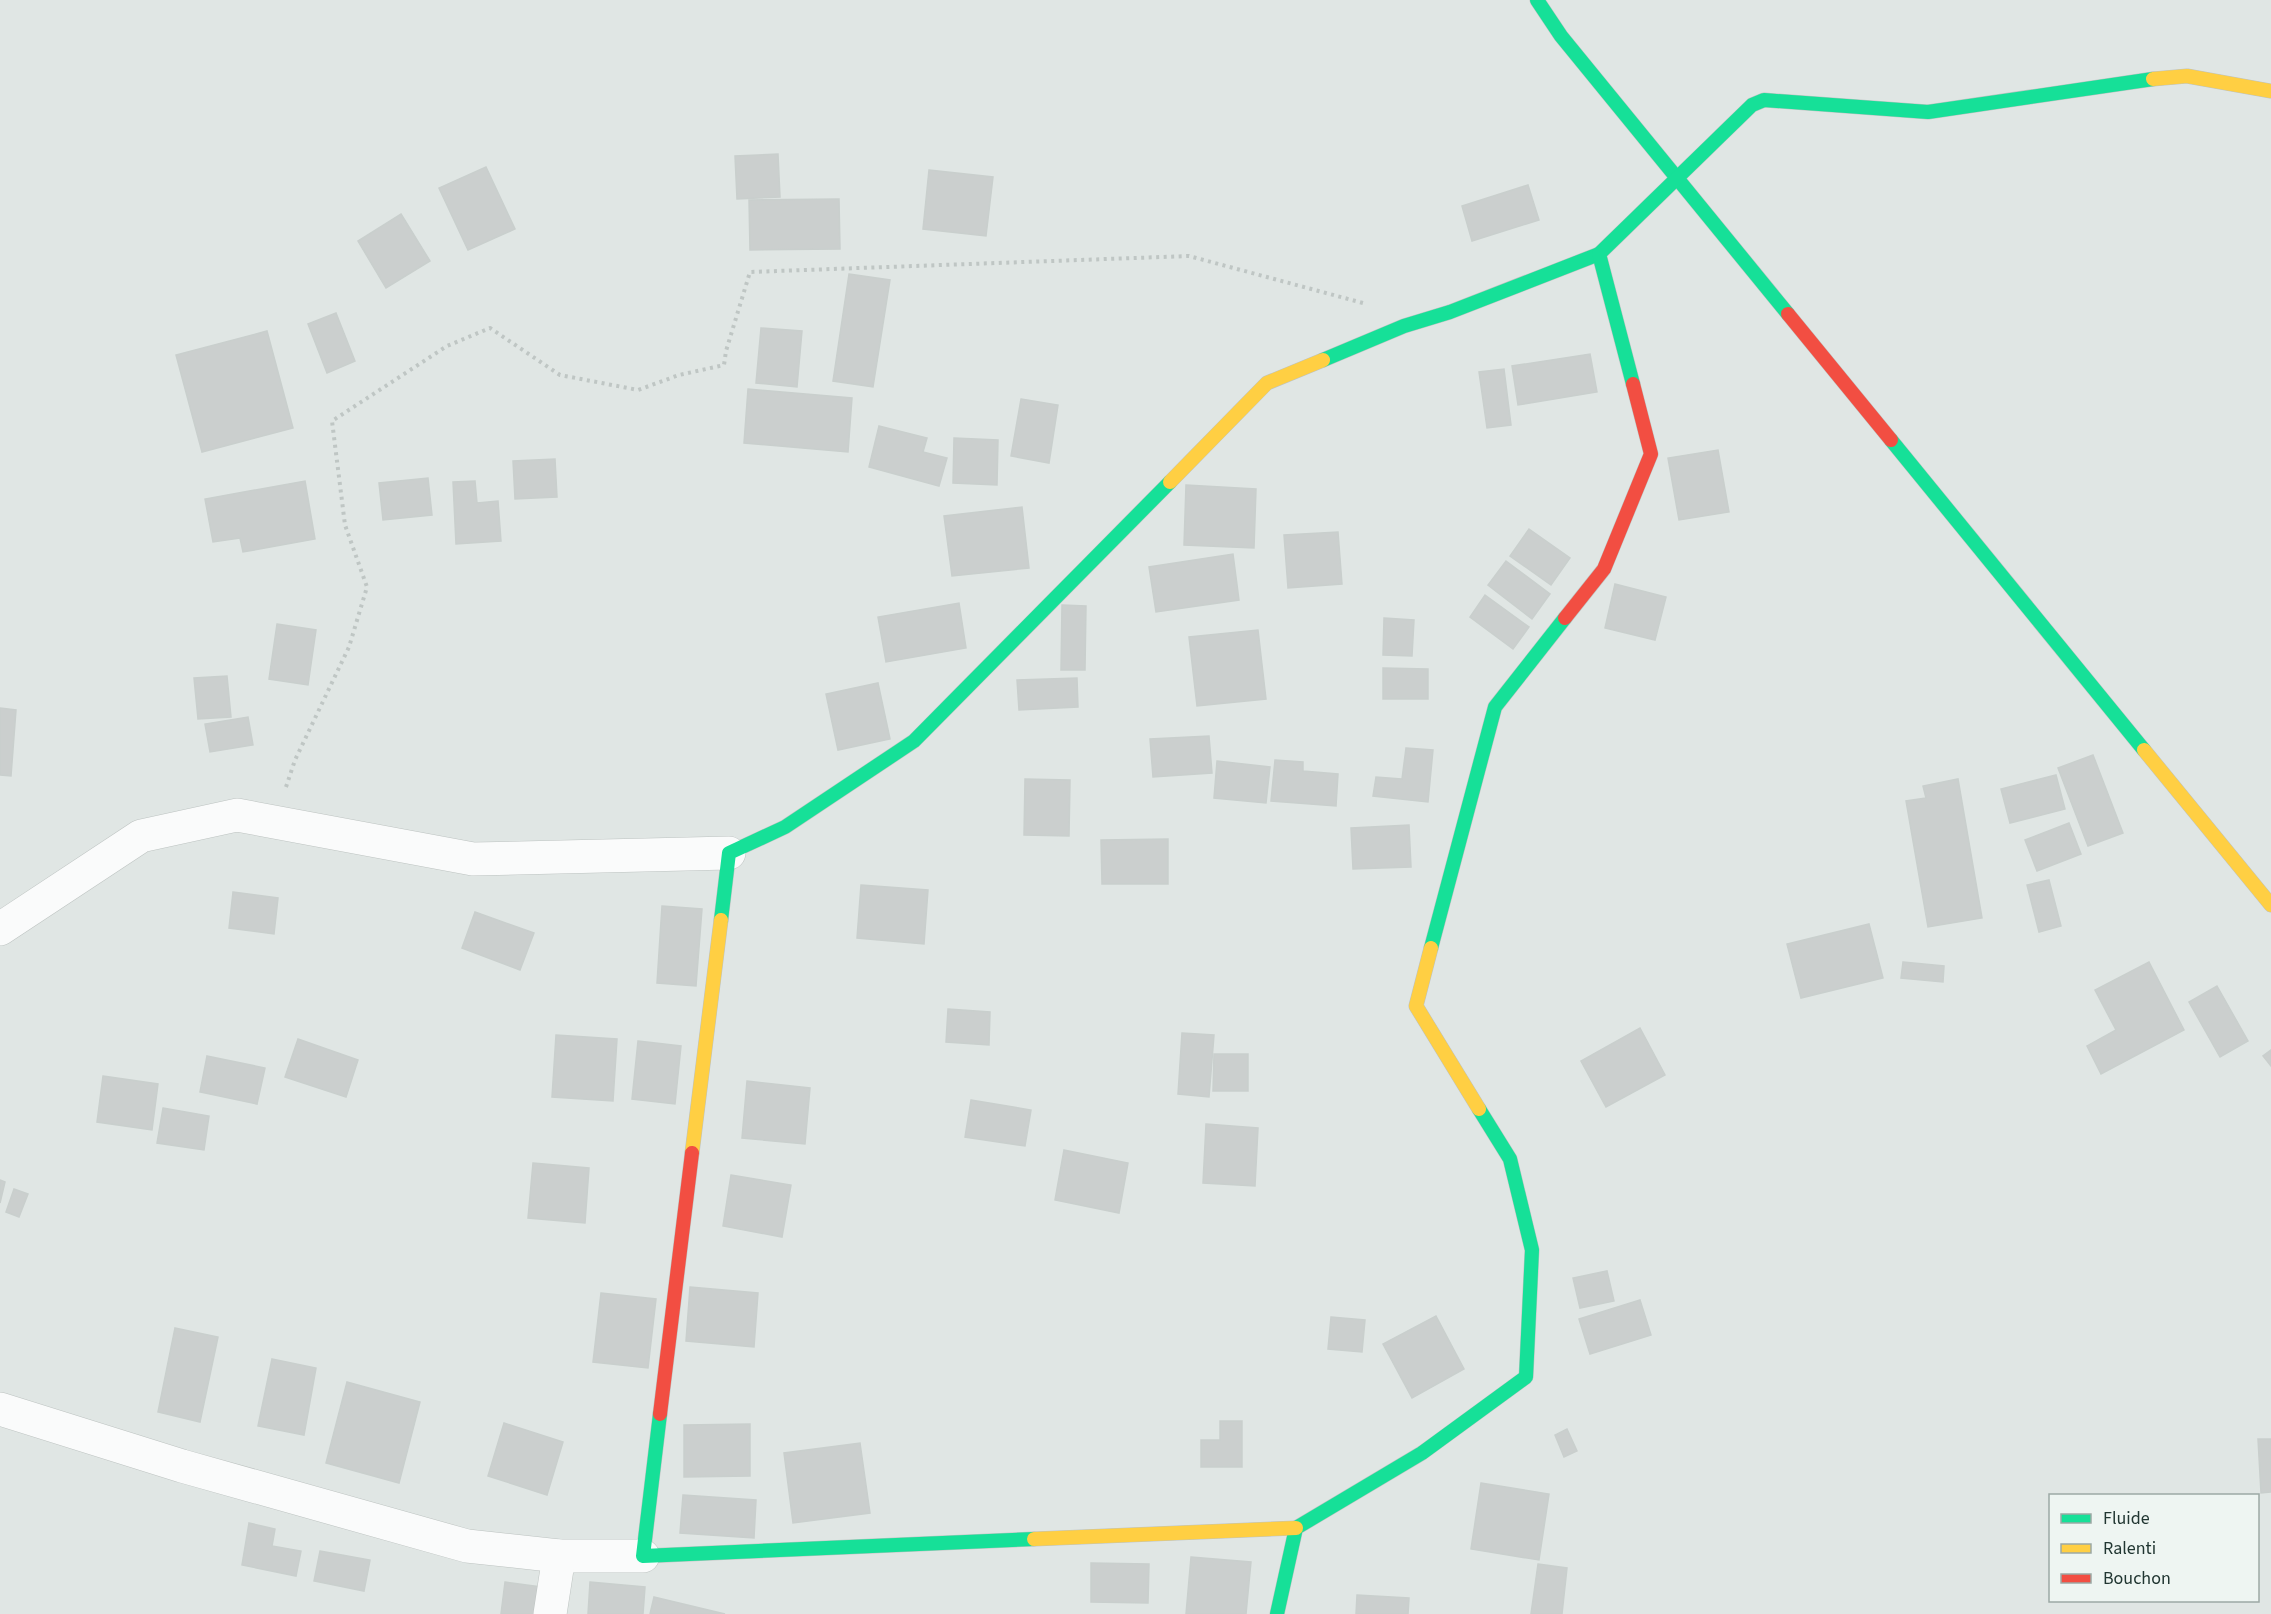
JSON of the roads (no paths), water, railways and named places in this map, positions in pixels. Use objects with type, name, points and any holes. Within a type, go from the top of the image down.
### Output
[{"type":"street","points":[[1537,0],[1561,36],[2271,905]]},
{"type":"street","points":[[0,928],[141,836],[237,815],[473,859],[729,853],[785,827],[914,741],[1267,383],[1404,326],[1450,312],[1599,254],[1752,105],[1764,100],[1928,112],[2174,76],[2187,76],[2271,91]]},
{"type":"street","points":[[0,1408],[182,1466],[467,1546],[559,1556],[643,1556],[1296,1528],[1422,1453],[1526,1377],[1532,1250],[1510,1159],[1416,1005],[1495,707],[1604,569],[1651,454],[1599,254]]},
{"type":"street","points":[[643,1556],[729,853]]},
{"type":"street","points":[[1277,1614],[1296,1528]]},
{"type":"street","points":[[550,1614],[559,1556]]}]
